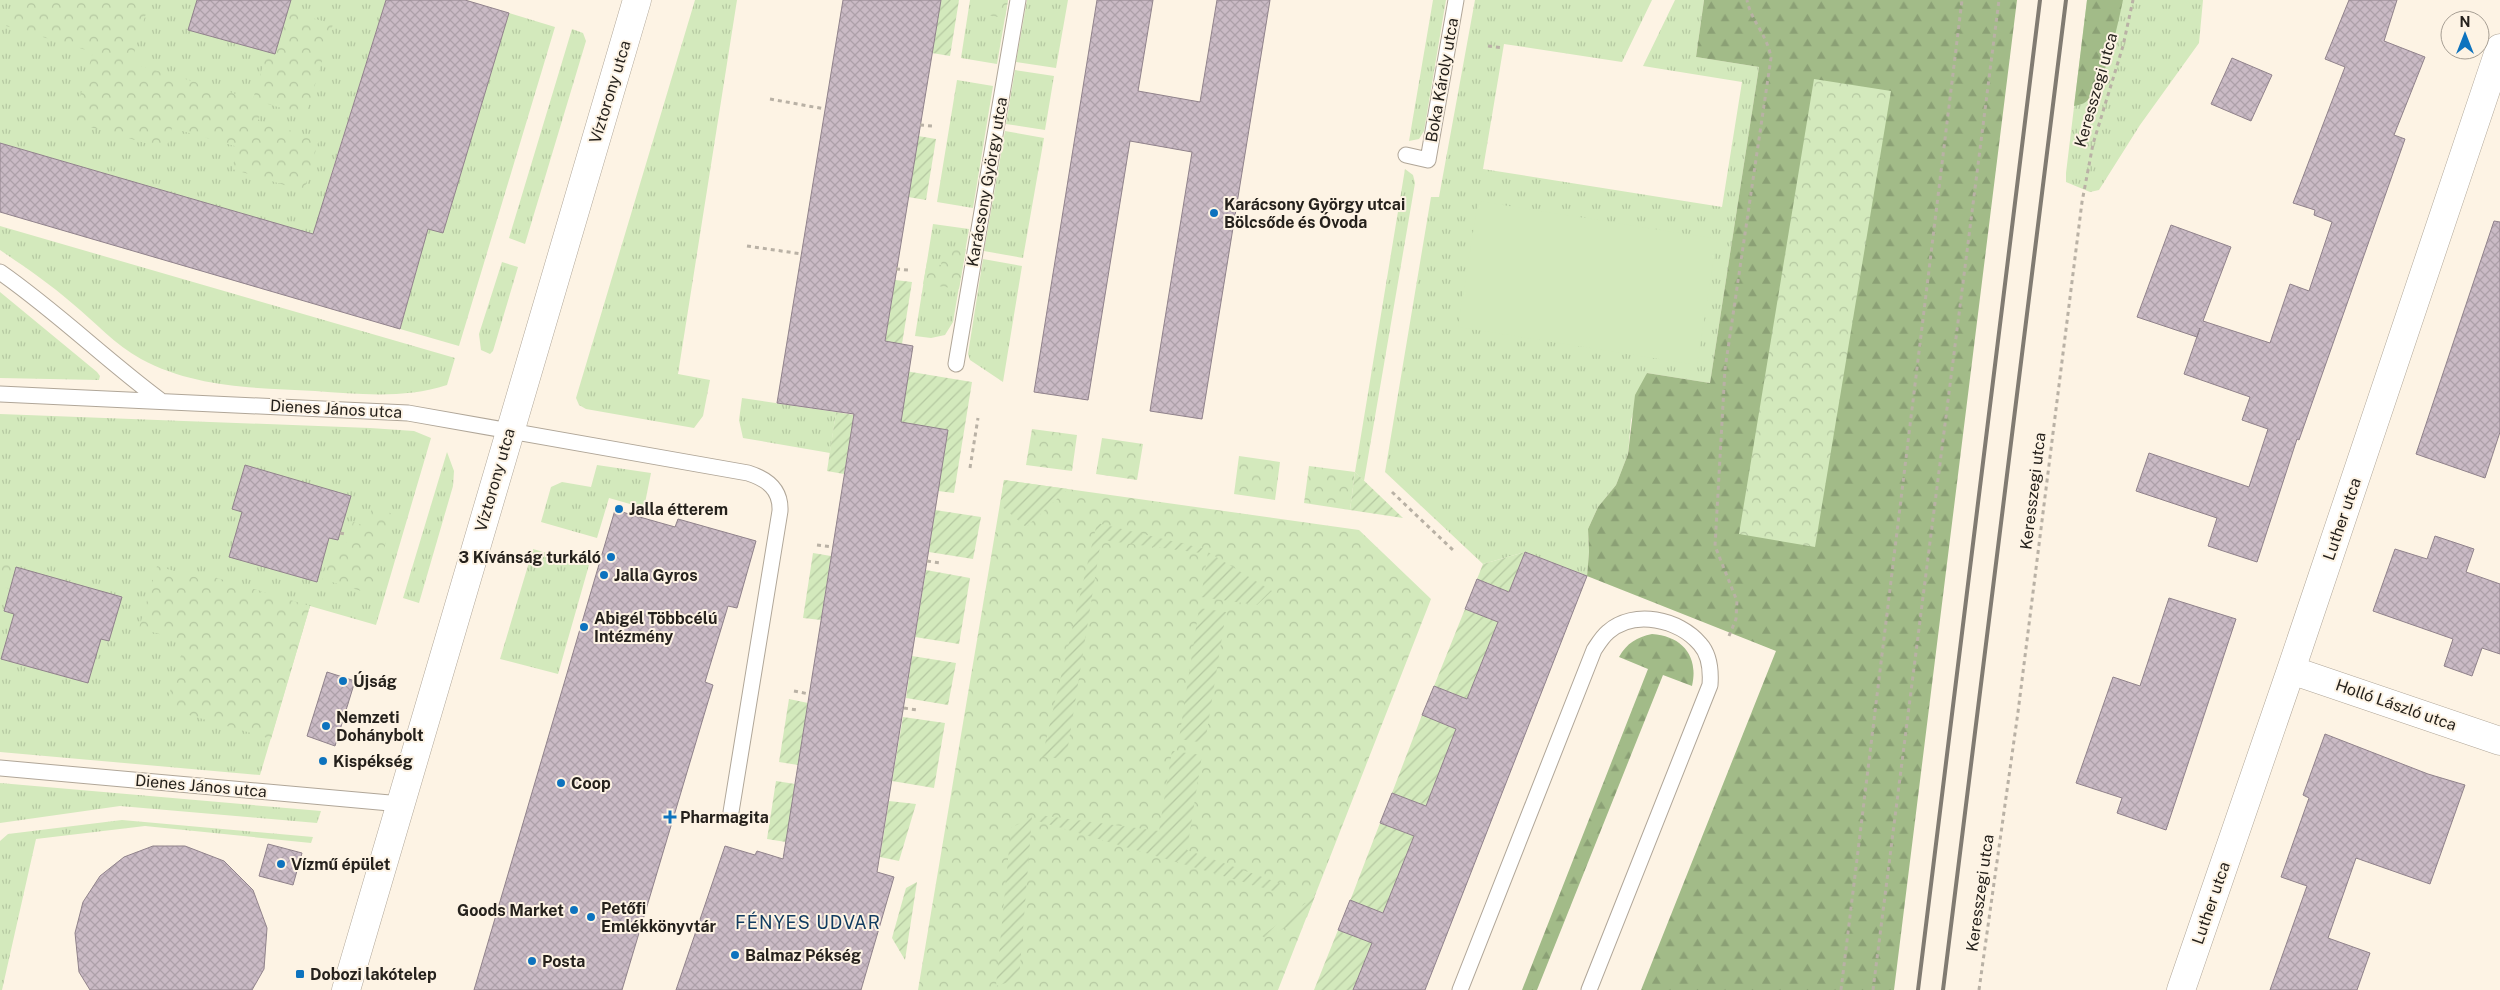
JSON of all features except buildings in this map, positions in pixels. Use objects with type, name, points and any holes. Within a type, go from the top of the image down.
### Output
[{"type":"street","name":"Víztorony utca","points":[[346,990],[637,0]]},
{"type":"street","name":"Luther utca","points":[[2181,990],[2291,670],[2500,48]]},
{"type":"street","name":"Holló László utca","points":[[2291,670],[2500,741]]},
{"type":"lane","name":"Karácsony György utca","points":[[956,364],[1018,0]]},
{"type":"lane","name":"Boka Károly utca","points":[[1406,155],[1428,160],[1456,0]]},
{"type":"lane","points":[[0,272],[57,314],[132,380],[160,400]]},
{"type":"lane","name":"Dienes János utca","points":[[0,394],[408,413],[748,473],[766,480],[775,488],[780,504],[779,518],[731,812]]},
{"type":"lane","points":[[1460,990],[1594,650],[1608,631],[1619,625],[1640,620],[1664,622],[1679,628],[1701,645],[1709,665],[1710,684],[1589,990]]},
{"type":"lane","name":"Dienes János utca","points":[[0,768],[401,804]]},
{"type":"path","points":[[1726,645],[1737,610],[1734,592],[1714,546],[1725,369],[1771,58],[1767,42],[1746,0]]},
{"type":"path","points":[[1841,990],[1962,0]]},
{"type":"path","points":[[1873,990],[1998,0]]},
{"type":"path","name":"Keresszegi utca","points":[[1979,990],[2016,721],[2082,202],[2095,135],[2123,46],[2133,0]]},
{"type":"path","points":[[1488,46],[1503,48]]},
{"type":"path","points":[[770,99],[825,109]]},
{"type":"path","points":[[920,125],[932,126]]},
{"type":"path","points":[[747,246],[802,254]]},
{"type":"path","points":[[896,269],[908,270]]},
{"type":"path","points":[[970,468],[978,418]]},
{"type":"path","points":[[1392,492],[1455,552]]},
{"type":"path","points":[[817,545],[833,547]]},
{"type":"path","points":[[927,561],[940,563]]},
{"type":"path","points":[[794,691],[809,694]]},
{"type":"path","points":[[904,708],[917,710]]},
{"type":"green space","points":[[0,0],[386,0],[325,194],[443,233],[509,13],[555,27],[459,346],[400,329],[418,265],[0,143]]},
{"type":"green space","points":[[14,0],[150,0],[131,63],[253,99],[267,52],[275,54],[288,11],[333,24],[306,115],[264,103],[258,121],[319,139],[304,191],[232,169],[238,147],[172,128],[166,149],[73,122],[93,52],[6,26]]},
{"type":"green space","points":[[695,0],[737,0],[678,374],[710,380],[703,416],[694,428],[586,409],[579,405],[576,398]]},
{"type":"green space","points":[[941,0],[959,0],[950,56],[932,53]]},
{"type":"green space","points":[[970,0],[1008,0],[997,64],[961,58]]},
{"type":"green space","points":[[987,0],[1008,0],[1005,18],[985,15]]},
{"type":"green space","points":[[1027,0],[1068,0],[1056,68],[1016,62]]},
{"type":"green space","points":[[1433,0],[1446,0],[1424,131],[1419,139],[1409,141]]},
{"type":"green space","points":[[1475,0],[1652,0],[1622,62],[1504,44],[1483,169],[1722,207],[1742,82],[1643,66],[1675,0],[1704,0],[1696,57],[1759,67],[1710,383],[1647,373],[1631,420],[1628,454],[1616,485],[1598,507],[1588,529],[1587,576],[1525,552],[1483,564],[1385,472],[1431,197],[1439,197]]},
{"type":"green space","points":[[1704,0],[2017,0],[1894,990],[1641,990],[1776,651],[1587,576],[1588,529],[1598,507],[1616,485],[1628,454],[1635,395],[1647,373],[1710,383],[1759,67],[1696,57]]},
{"type":"green space","points":[[2087,0],[2203,0],[2199,43],[2140,125],[2099,190],[2090,192],[2066,182]]},
{"type":"green space","points":[[2087,0],[2123,0],[2111,51],[2102,78],[2089,99],[2074,106]]},
{"type":"green space","points":[[572,29],[583,33],[586,41],[525,244],[509,238]]},
{"type":"green space","points":[[1015,70],[1054,76],[1045,130],[1006,124]]},
{"type":"green space","points":[[1814,79],[1891,91],[1815,547],[1739,534]]},
{"type":"green space","points":[[957,80],[993,86],[973,208],[937,202]]},
{"type":"green space","points":[[1005,131],[1044,138],[1023,258],[984,251]]},
{"type":"green space","points":[[918,136],[936,139],[926,200],[908,197]]},
{"type":"green space","points":[[1405,169],[1413,175],[1415,183],[1364,481],[1355,472]]},
{"type":"green space","points":[[1478,201],[1717,239],[1697,365],[1458,327]]},
{"type":"green space","points":[[933,224],[969,229],[953,322],[945,335],[931,338],[915,336]]},
{"type":"green space","points":[[0,226],[455,358],[447,385],[398,394],[270,389],[204,381],[162,369],[122,347],[55,290],[0,250]]},
{"type":"green space","points":[[944,246],[966,249],[959,289],[923,284],[927,262],[941,265]]},
{"type":"green space","points":[[983,259],[1022,266],[1003,382],[970,360],[968,354]]},
{"type":"green space","points":[[502,262],[518,267],[493,351],[490,354],[481,350],[479,334]]},
{"type":"green space","points":[[895,280],[912,282],[902,344],[885,342]]},
{"type":"green space","points":[[0,292],[97,372],[100,376],[99,380],[0,378]]},
{"type":"green space","points":[[881,367],[972,382],[954,493],[938,491],[948,430],[872,418]]},
{"type":"green space","points":[[742,398],[836,412],[830,453],[743,438],[739,420]]},
{"type":"green space","points":[[836,412],[854,415],[844,474],[827,471]]},
{"type":"green space","points":[[0,414],[370,428],[414,431],[431,438],[376,625],[310,606],[260,775],[0,752]]},
{"type":"green space","points":[[1032,429],[1077,435],[1072,471],[1026,465]]},
{"type":"green space","points":[[1102,438],[1143,444],[1137,480],[1096,474]]},
{"type":"green space","points":[[447,452],[454,471],[453,486],[419,603],[403,598]]},
{"type":"green space","points":[[1239,456],[1280,462],[1275,500],[1234,494]]},
{"type":"green space","points":[[597,465],[651,473],[644,508],[609,498],[597,538],[541,522],[551,487],[562,482],[591,487]]},
{"type":"green space","points":[[1309,466],[1355,472],[1350,510],[1304,503]]},
{"type":"green space","points":[[1355,472],[1403,518],[1350,510]]},
{"type":"green space","points":[[1004,480],[1359,530],[1431,599],[1278,990],[918,990]]},
{"type":"green space","points":[[1004,480],[1068,489],[1026,527],[1000,505]]},
{"type":"green space","points":[[372,508],[394,514],[371,594],[322,579],[331,549],[344,552],[353,522],[366,526]]},
{"type":"green space","points":[[935,510],[981,517],[973,559],[929,552]]},
{"type":"green space","points":[[1097,523],[1205,549],[1201,553],[1101,540],[1066,759],[1042,757]]},
{"type":"green space","points":[[533,549],[589,565],[558,674],[500,659]]},
{"type":"green space","points":[[1208,552],[1272,591],[1257,605],[1201,597]]},
{"type":"green space","points":[[1525,552],[1509,592],[1477,579],[1483,564]]},
{"type":"green space","points":[[813,553],[831,556],[821,620],[803,618]]},
{"type":"green space","points":[[0,562],[16,567],[10,589],[0,586]]},
{"type":"green space","points":[[157,566],[202,579],[204,574],[310,606],[271,739],[165,708],[185,642],[139,628]]},
{"type":"green space","points":[[926,570],[970,578],[959,644],[915,637]]},
{"type":"green space","points":[[1199,608],[1226,612],[1205,743],[1179,739]]},
{"type":"green space","points":[[1465,609],[1498,622],[1467,699],[1434,686]]},
{"type":"green space","points":[[1652,634],[1672,639],[1680,643],[1686,650],[1693,666],[1692,686],[1663,675],[1537,990],[1522,990],[1648,669],[1619,657],[1633,641]]},
{"type":"green space","points":[[912,656],[956,663],[948,705],[906,698]]},
{"type":"green space","points":[[789,699],[808,703],[798,765],[779,762]]},
{"type":"green space","points":[[1422,715],[1456,729],[1426,806],[1392,793]]},
{"type":"green space","points":[[903,717],[945,723],[934,788],[892,781]]},
{"type":"green space","points":[[1172,751],[1202,755],[1187,850],[1287,886],[1277,892],[1038,821],[1039,815],[1159,831]]},
{"type":"green space","points":[[776,781],[795,784],[786,842],[767,839]]},
{"type":"green space","points":[[0,783],[321,811],[317,823],[120,806],[0,823]]},
{"type":"green space","points":[[889,801],[916,804],[899,861],[880,857]]},
{"type":"green space","points":[[1032,817],[1019,979],[996,986],[1011,828]]},
{"type":"green space","points":[[122,820],[313,837],[311,843],[145,826],[36,839],[2,990],[0,990],[0,841],[8,834]]},
{"type":"green space","points":[[1380,823],[1414,836],[1383,913],[1350,901]]},
{"type":"green space","points":[[917,882],[905,960],[892,938],[906,888]]},
{"type":"green space","points":[[1315,896],[1307,917],[1265,938],[1262,936]]},
{"type":"green space","points":[[1338,930],[1372,943],[1353,990],[1314,990]]},
{"type":"railway","points":[[1918,990],[2040,0]]},
{"type":"railway","points":[[1943,990],[2066,0]]},
{"type":"place","name":"Karácsony György utcai Bölcsőde és Óvoda","points":[[1214,213]]},
{"type":"place","name":"Jalla étterem","points":[[619,509]]},
{"type":"place","name":"3 Kívánság turkáló","points":[[611,557]]},
{"type":"place","name":"Jalla Gyros","points":[[604,575]]},
{"type":"place","name":"Abigél Többcélú Intézmény","points":[[584,627]]},
{"type":"place","name":"Újság","points":[[343,681]]},
{"type":"place","name":"Nemzeti Dohánybolt","points":[[326,726]]},
{"type":"place","name":"Kispékség","points":[[323,761]]},
{"type":"place","name":"Coop","points":[[561,783]]},
{"type":"place","name":"Pharmagita","points":[[670,817]]},
{"type":"place","name":"Vízmű épület","points":[[281,864]]},
{"type":"place","name":"Goods Market","points":[[574,910]]},
{"type":"place","name":"Petőfi Emlékkönyvtár","points":[[591,917]]},
{"type":"place","name":"Balmaz Pékség","points":[[735,955]]},
{"type":"place","name":"Posta","points":[[532,961]]},
{"type":"place","name":"Dobozi lakótelep","points":[[300,974]]},
{"type":"district","name":"FÉNYES UDVAR","points":[[808,922]]}]
